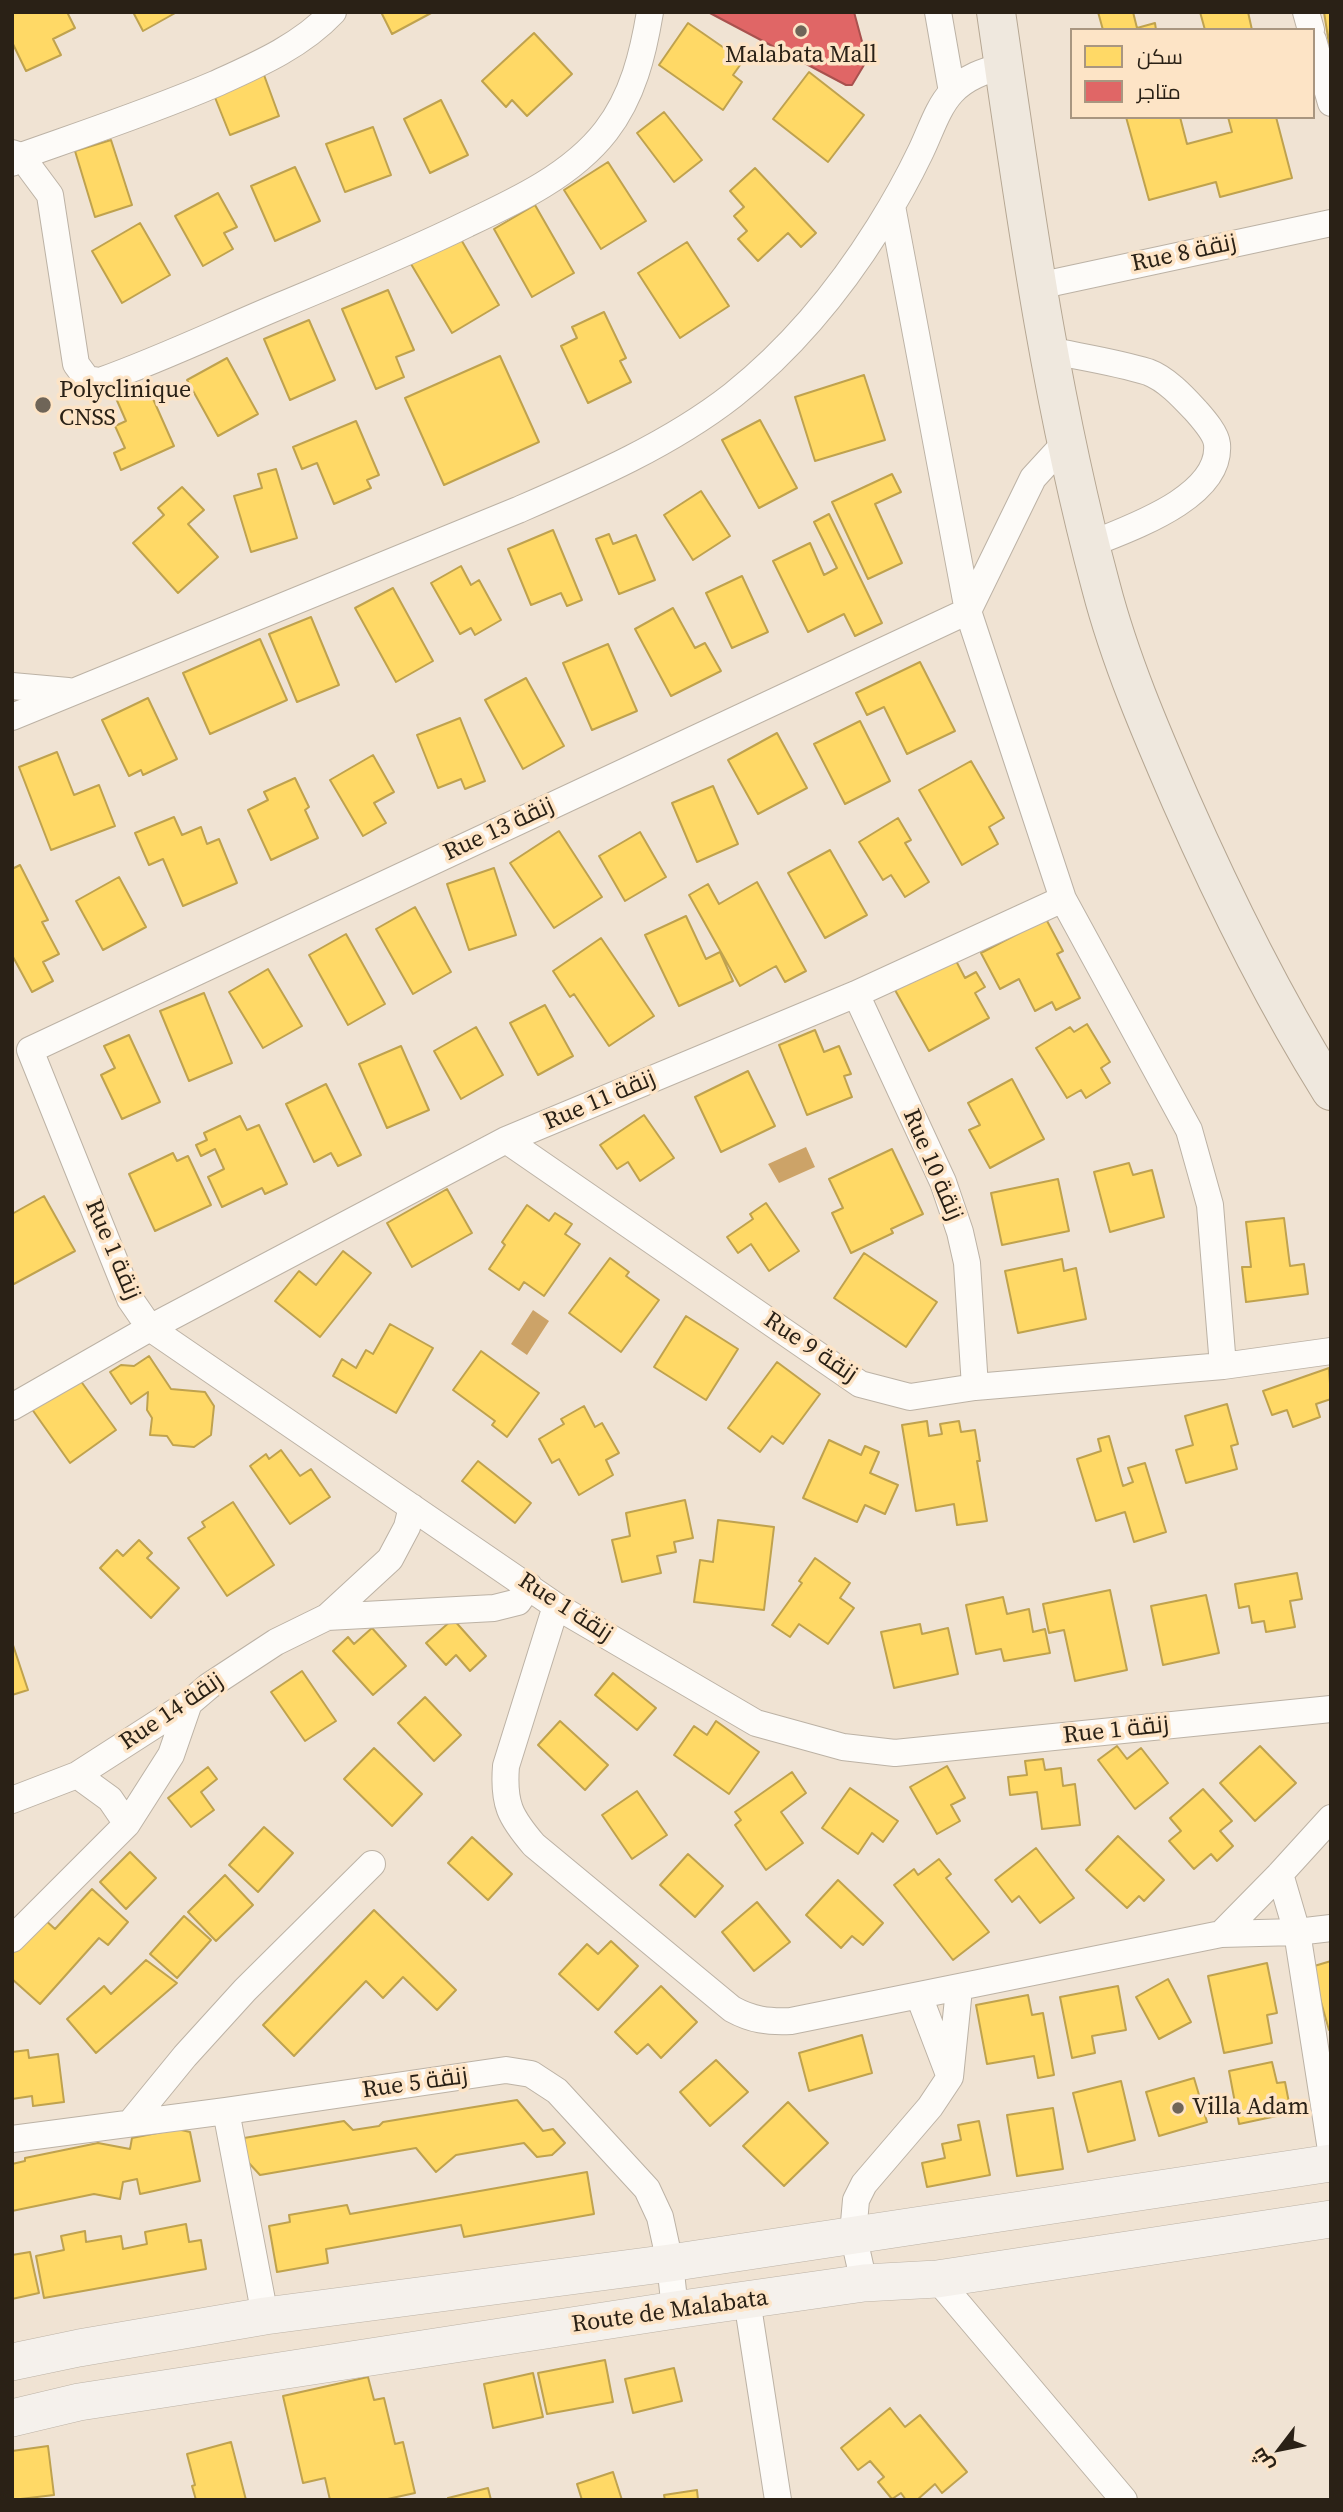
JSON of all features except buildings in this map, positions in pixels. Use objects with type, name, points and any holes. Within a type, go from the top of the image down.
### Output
[{"type":"main road","points":[[996,12],[1048,350],[1066,442],[1101,588],[1154,739],[1176,789],[1244,935],[1303,1046],[1331,1091]]},
{"type":"street","points":[[333,12],[321,25],[286,50],[238,74],[177,100],[15,157],[50,195],[77,367],[87,379],[100,381],[416,249],[545,184],[584,153],[606,131],[617,114],[631,88],[643,52],[650,12]]},
{"type":"street","points":[[938,12],[952,92]]},
{"type":"street","points":[[1315,47],[1331,103]]},
{"type":"street","points":[[12,717],[518,510],[595,476],[684,428],[732,396],[773,361],[836,291],[892,206],[952,92],[981,72],[1003,66]]},
{"type":"street","points":[[892,206],[968,611],[1063,899],[1189,1130],[1210,1205],[1223,1366]]},
{"type":"street","name":"Rue 8 زنقة","points":[[1038,286],[1331,223]]},
{"type":"street","points":[[1048,350],[1150,373],[1179,393],[1202,418],[1217,442],[1215,467],[1195,490],[1167,510],[1091,544]]},
{"type":"street","points":[[968,611],[1033,478],[1066,442]]},
{"type":"street","name":"Rue 13 زنقة","points":[[30,1050],[968,611]]},
{"type":"street","points":[[12,686],[74,691]]},
{"type":"street","name":"Rue 11 زنقة","points":[[12,1407],[150,1328],[506,1140],[856,994],[1063,899]]},
{"type":"street","name":"Rue 10 زنقة","points":[[856,994],[943,1182],[960,1232],[967,1263],[975,1387]]},
{"type":"street","name":"Rue 1 زنقة","points":[[30,1050],[130,1299],[150,1328],[556,1606],[756,1723],[810,1739],[862,1750],[895,1753],[1331,1709]]},
{"type":"street","name":"Rue 9 زنقة","points":[[506,1140],[860,1384],[910,1397],[975,1387],[1223,1366],[1331,1351]]},
{"type":"street","name":"Rue 14 زنقة","points":[[12,1800],[77,1775],[189,1703],[209,1686],[276,1642],[327,1617],[390,1559],[407,1527],[412,1507]]},
{"type":"street","name":"Rue 14 زنقة","points":[[327,1617],[494,1608],[518,1602],[529,1586]]},
{"type":"street","points":[[556,1606],[506,1766],[504,1788],[512,1820],[534,1845],[732,2009],[751,2019],[791,2021],[1221,1934],[1297,1932],[1331,1928]]},
{"type":"street","points":[[12,1939],[127,1824],[171,1755],[189,1703]]},
{"type":"street","points":[[77,1775],[110,1799],[127,1824]]},
{"type":"street","points":[[1221,1934],[1331,1818]]},
{"type":"street","points":[[131,2122],[245,1990],[372,1864]]},
{"type":"street","points":[[1280,1874],[1297,1932],[1331,2150]]},
{"type":"street","points":[[864,2283],[853,2234],[856,2200],[864,2184],[930,2107],[950,2077],[959,1989]]},
{"type":"street","points":[[919,1996],[950,2077]]},
{"type":"street","name":"Rue 5 زنقة","points":[[12,2139],[506,2070],[531,2074],[557,2091],[647,2189],[660,2217],[670,2263],[675,2310]]},
{"type":"street","points":[[226,2111],[265,2316]]},
{"type":"street","name":"Route de Malabata","points":[[12,2362],[265,2316],[670,2263],[1331,2163]]},
{"type":"street","name":"Route de Malabata","points":[[12,2418],[79,2402],[675,2310],[864,2283],[937,2280],[1331,2219]]},
{"type":"street","points":[[937,2280],[1124,2500]]},
{"type":"street","points":[[747,2300],[778,2500]]},
{"type":"shaded area","points":[[806,1147],[815,1167],[779,1183],[768,1164]]},
{"type":"shaded area","points":[[533,1310],[549,1321],[527,1355],[511,1344]]},
{"type":"place","name":"Malabata Mall","points":[[801,31]]},
{"type":"place","name":"Polyclinique CNSS","points":[[43,405]]},
{"type":"place","name":"Villa Adam","points":[[1178,2108]]}]
